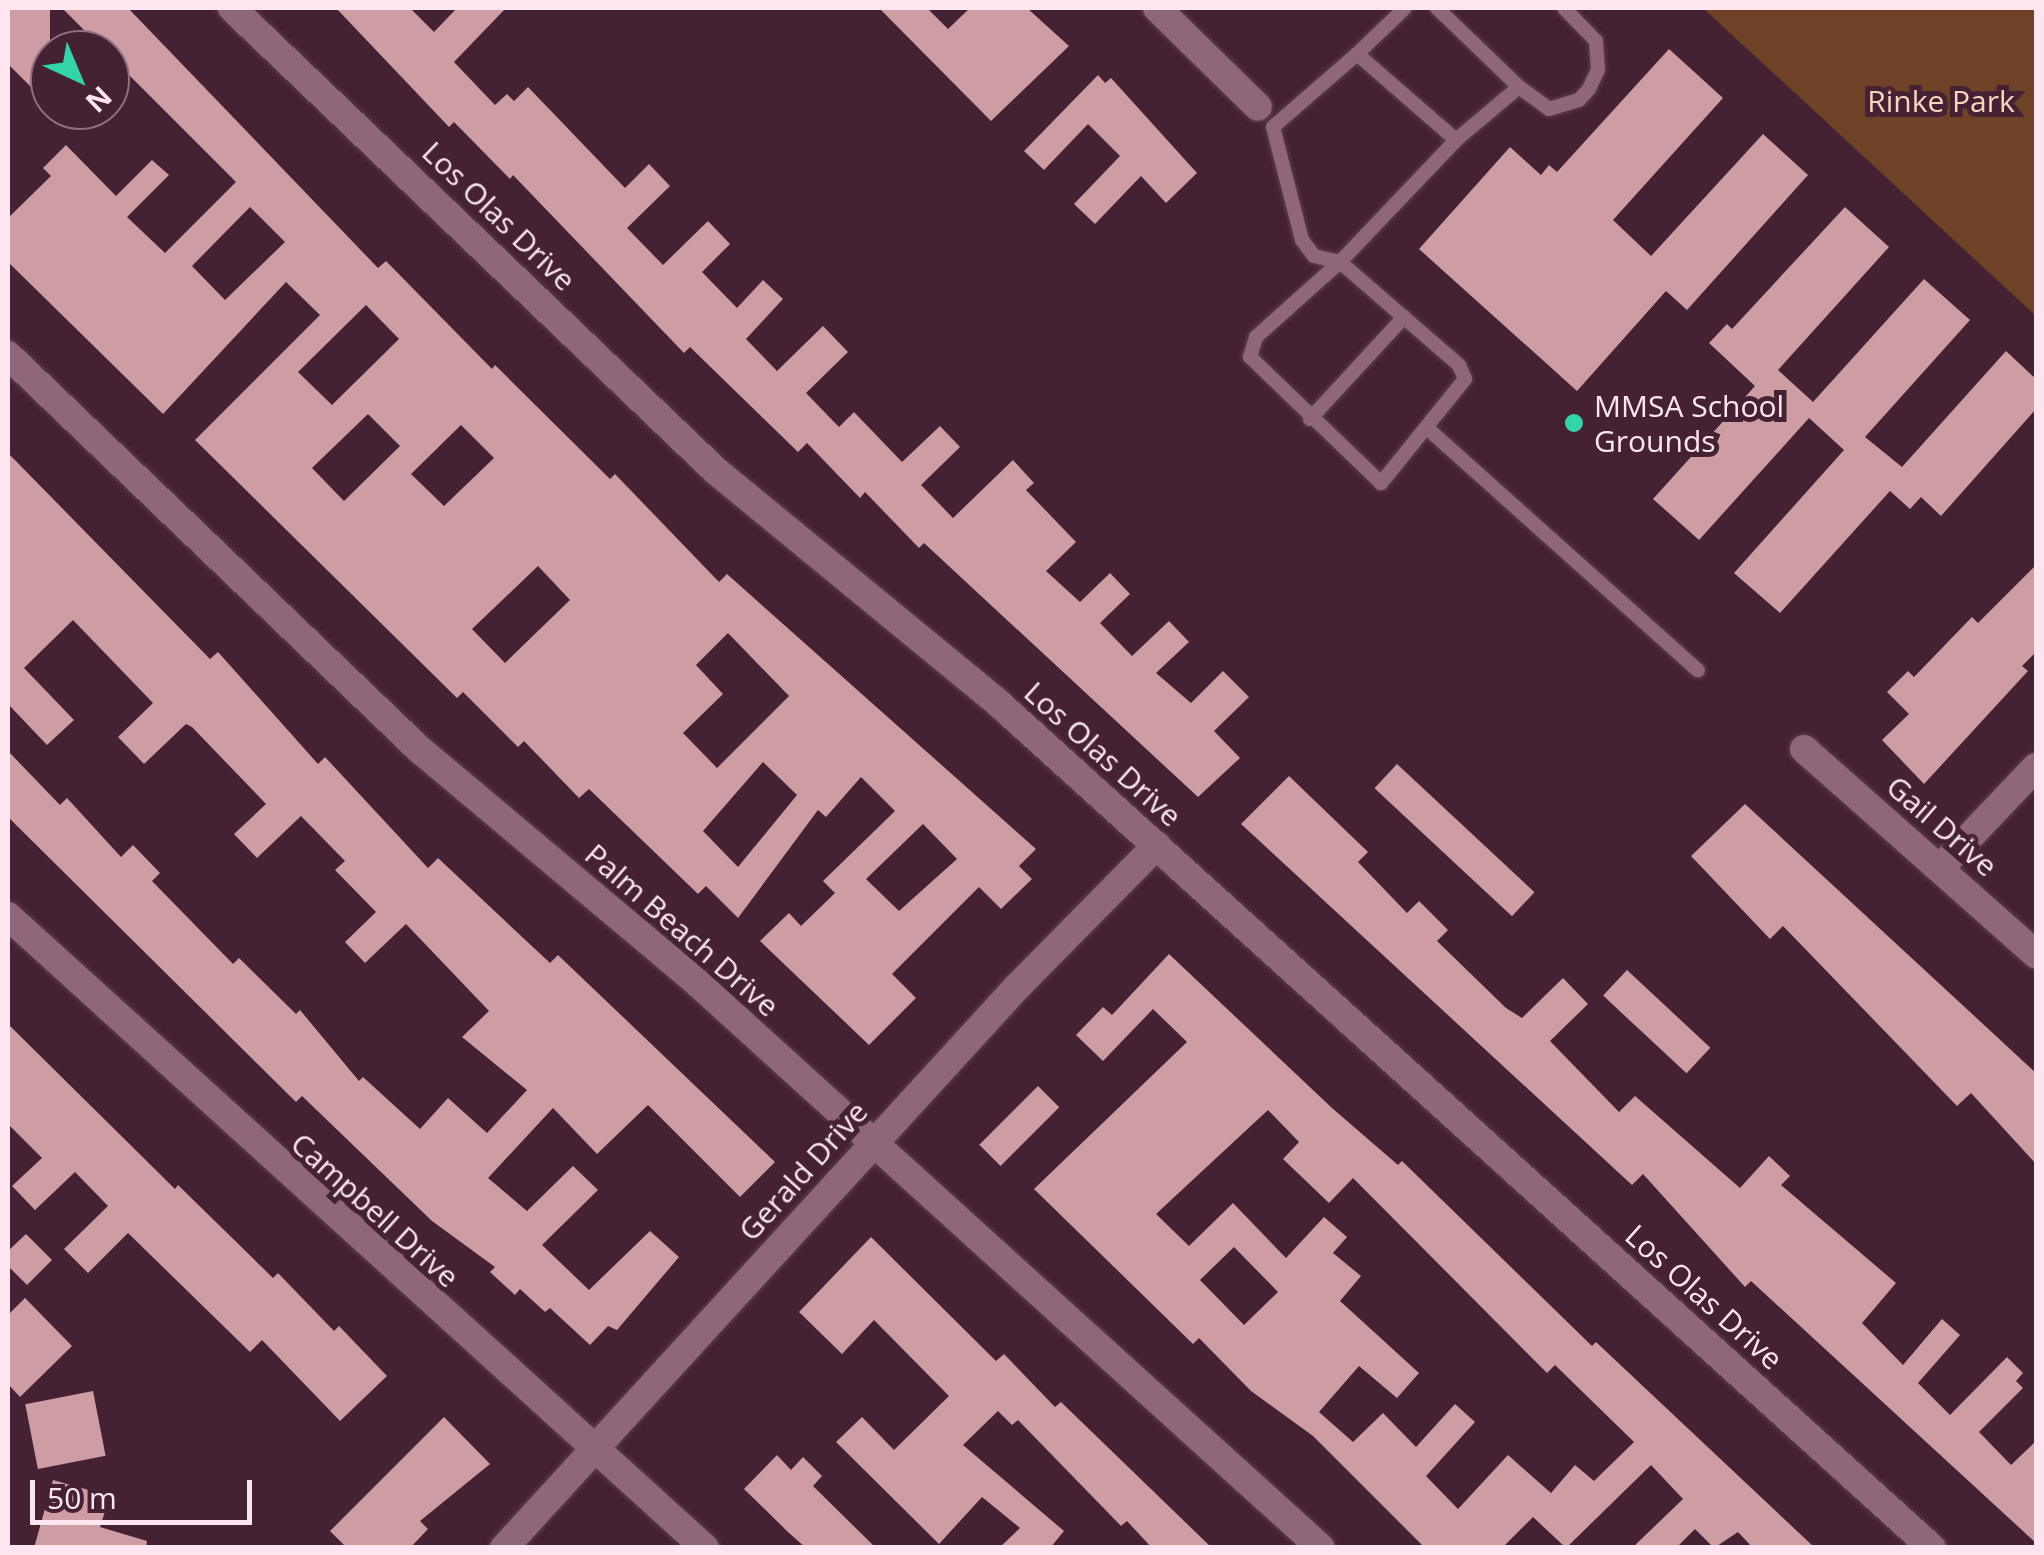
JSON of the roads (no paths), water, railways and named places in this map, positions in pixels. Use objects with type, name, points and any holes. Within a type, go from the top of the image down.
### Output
[{"type":"street","name":"Los Olas Drive","points":[[232,8],[716,471],[996,702],[1932,1548]]},
{"type":"street","points":[[1157,8],[1266,117]]},
{"type":"street","name":"Palm Beach Drive","points":[[8,355],[419,748],[694,979],[870,1145],[1321,1548]]},
{"type":"street","name":"Gail Drive","points":[[1804,749],[2036,954]]},
{"type":"street","points":[[1941,867],[2036,767]]},
{"type":"street","name":"Gerald Drive","points":[[504,1548],[870,1145],[1156,845]]},
{"type":"street","name":"Campbell Drive","points":[[8,916],[706,1548]]},
{"type":"lane","points":[[1405,8],[1356,54],[1266,117],[1302,240],[1314,256],[1340,262],[1460,365],[1465,379],[1428,430],[1381,483],[1250,357],[1256,337],[1340,262],[1456,140],[1519,87]]},
{"type":"lane","points":[[1437,8],[1519,87],[1549,109],[1579,100],[1598,70],[1596,41],[1564,8]]},
{"type":"lane","points":[[1356,54],[1456,140]]},
{"type":"lane","points":[[1310,418],[1404,317]]},
{"type":"lane","points":[[1428,430],[1698,670]]},
{"type":"place","name":"MMSA School Grounds","points":[[1574,423]]},
{"type":"park label","name":"Rinke Park","points":[[1941,101]]}]
